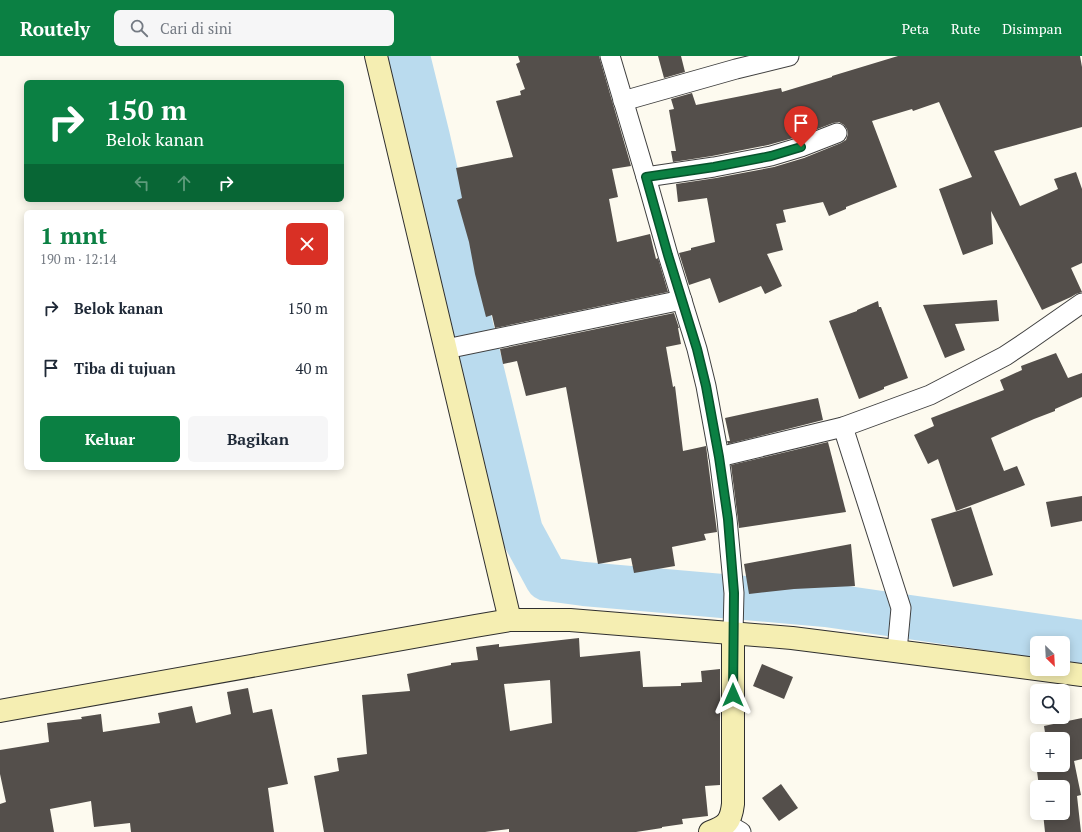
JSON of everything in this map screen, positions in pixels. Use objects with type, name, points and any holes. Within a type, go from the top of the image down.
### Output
[{"type":"street","points":[[376,56],[450,348],[510,620]]},
{"type":"street","points":[[610,56],[622,101],[697,349],[706,386],[719,457],[728,519],[734,593],[733,804],[732,815],[726,829]]},
{"type":"street","points":[[622,101],[736,69],[789,56]]},
{"type":"street","points":[[646,177],[714,167],[771,156],[801,147],[836,133]]},
{"type":"street","points":[[450,348],[682,300]]},
{"type":"street","points":[[719,457],[843,427],[930,395],[1005,356],[1082,303]]},
{"type":"street","points":[[843,427],[901,608],[898,645]]},
{"type":"street","points":[[0,711],[510,620],[570,620],[733,625],[792,638],[898,645],[982,662],[1082,676]]},
{"type":"building","points":[[518,56],[599,56],[631,166],[612,169],[618,197],[609,199],[617,242],[650,234],[656,259],[658,258],[668,292],[495,328],[492,315],[486,317],[475,274],[469,242],[457,200],[462,198],[456,168],[513,157],[496,101],[521,95],[520,91],[525,89],[516,64],[520,62]]},
{"type":"building","points":[[658,56],[681,56],[685,72],[664,78]]},
{"type":"building","points":[[898,56],[1080,56],[1082,67],[1082,127],[994,151],[1020,206],[1058,189],[1054,179],[1076,172],[1082,189],[1082,263],[1071,268],[1082,292],[1042,310],[991,211],[993,244],[963,255],[939,189],[972,177],[939,102],[913,111],[912,109],[872,121],[897,187],[846,207],[846,209],[829,216],[823,202],[783,210],[786,222],[776,224],[783,250],[767,254],[782,286],[765,294],[761,286],[719,303],[710,278],[689,285],[679,253],[691,250],[691,248],[715,242],[707,198],[678,202],[676,184],[774,167],[804,158],[841,143],[846,140],[848,134],[844,125],[839,122],[797,137],[768,145],[673,162],[671,151],[676,151],[669,110],[674,109],[671,99],[692,93],[696,105],[781,88],[782,92]]},
{"type":"building","points":[[997,300],[999,321],[955,324],[965,350],[945,358],[923,305]]},
{"type":"building","points":[[878,301],[879,307],[881,307],[908,378],[859,399],[829,321],[857,311]]},
{"type":"building","points":[[674,313],[679,328],[681,344],[666,347],[673,387],[675,386],[683,451],[706,446],[717,532],[704,534],[706,540],[672,547],[675,566],[634,573],[631,558],[598,564],[566,387],[526,396],[517,361],[503,364],[500,349]]},
{"type":"building","points":[[1056,353],[1068,378],[1082,373],[1082,397],[1055,409],[1055,411],[991,438],[1004,471],[1017,466],[1025,485],[956,511],[938,459],[928,464],[914,435],[934,426],[931,418],[1004,390],[1000,380],[1022,370],[1021,366]]},
{"type":"building","points":[[818,398],[823,420],[728,444],[727,441],[730,441],[725,418]]},
{"type":"building","points":[[828,442],[846,512],[739,528],[731,465]]},
{"type":"building","points":[[1082,496],[1082,521],[1051,527],[1046,502]]},
{"type":"building","points":[[971,507],[993,575],[953,587],[931,519]]},
{"type":"building","points":[[851,544],[855,586],[794,589],[749,594],[744,564]]},
{"type":"building","points":[[579,638],[580,657],[640,651],[643,687],[681,686],[681,683],[702,682],[701,671],[720,669],[720,785],[705,786],[708,816],[682,819],[683,824],[636,832],[509,832],[509,829],[485,832],[324,832],[314,776],[339,771],[337,758],[367,754],[362,695],[410,691],[407,674],[451,665],[451,663],[478,660],[476,647],[499,644],[499,647]],"holes":[[[550,680],[552,723],[510,731],[504,684]]]},
{"type":"building","points":[[762,664],[793,677],[784,699],[753,686]]},
{"type":"building","points":[[248,688],[253,713],[272,709],[288,784],[268,788],[274,832],[131,832],[130,823],[94,827],[91,801],[50,809],[54,832],[0,832],[0,804],[6,802],[0,774],[0,750],[49,742],[47,723],[82,719],[81,717],[101,714],[103,732],[160,723],[158,713],[192,706],[196,723],[231,714],[227,692]]},
{"type":"building","points":[[1082,718],[1082,759],[1074,761],[1081,795],[1077,796],[1081,832],[1045,832],[1044,820],[1070,820],[1070,780],[1038,780],[1037,772],[1070,772],[1070,732],[1045,732],[1044,726],[1054,724],[1070,724],[1070,721]]},
{"type":"building","points":[[781,784],[798,808],[779,821],[762,798]]},
{"type":"waterway","points":[[408,56],[521,531],[547,579],[584,584],[826,605],[1082,642]]},
{"type":"route","points":[[733,695],[732,633],[734,593],[728,519],[719,457],[706,386],[697,349],[646,177],[714,167],[771,156],[801,147]]}]
